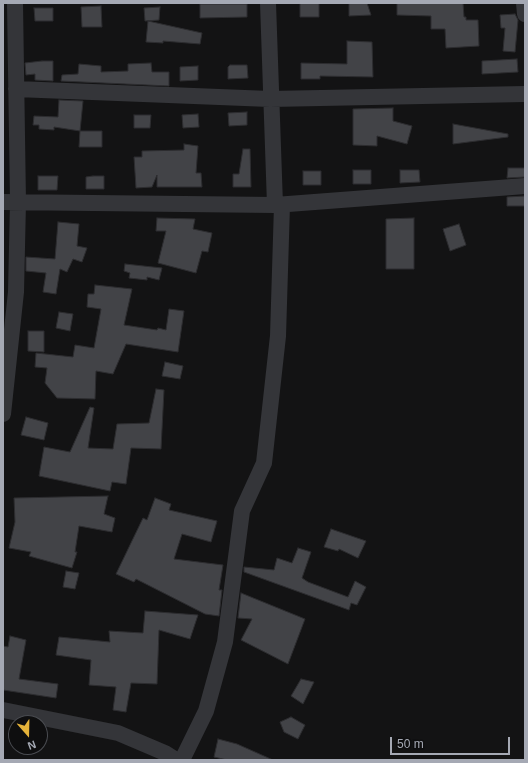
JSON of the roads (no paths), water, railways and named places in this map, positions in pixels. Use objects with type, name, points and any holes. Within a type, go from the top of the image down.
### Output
[{"type":"street","points":[[3,414],[16,292],[10,202],[16,89],[15,3]]},
{"type":"street","points":[[182,760],[206,711],[225,642],[242,511],[264,463],[278,336],[278,205],[270,99],[268,3]]},
{"type":"street","points":[[524,3],[525,14]]},
{"type":"street","points":[[16,89],[270,99],[525,94]]},
{"type":"street","points":[[10,202],[278,205],[525,186]]},
{"type":"street","points":[[3,710],[118,733],[165,753],[176,760]]}]
